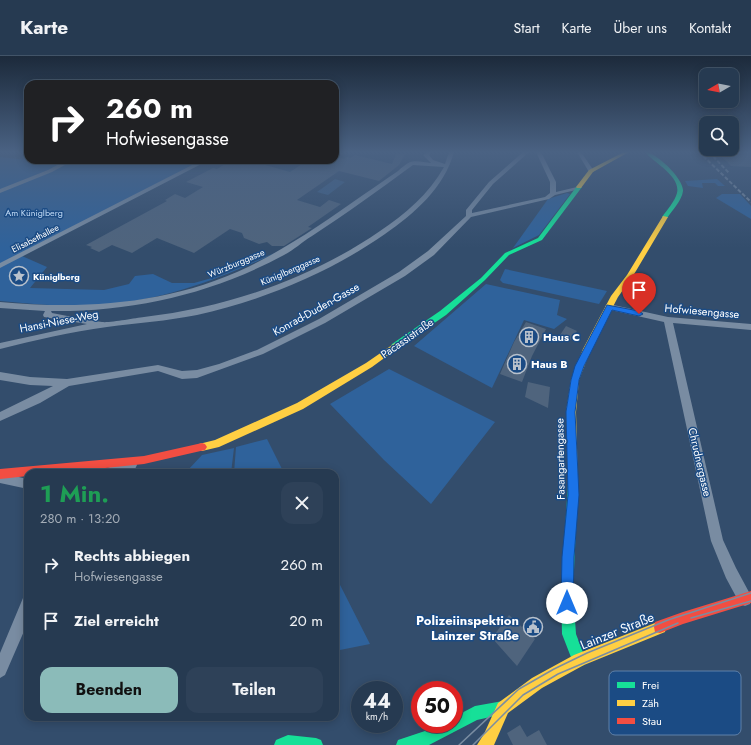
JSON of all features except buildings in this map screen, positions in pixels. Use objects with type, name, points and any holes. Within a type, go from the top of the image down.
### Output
[{"type":"main road","name":"Pacassistraße","points":[[47,469],[144,460],[216,444],[300,406],[369,365],[443,313],[484,279],[507,254],[540,239],[582,184]]},
{"type":"main road","name":"Fasangartengasse","points":[[579,660],[569,634],[567,615],[568,557],[574,495],[571,432],[572,397],[579,366],[609,307],[680,192],[678,184]]},
{"type":"main road","name":"Pacassistraße","points":[[0,474],[24,471]]},
{"type":"main road","name":"Lainzer Straße","points":[[403,745],[431,736],[475,713],[503,708],[537,683],[579,660],[683,618],[748,598]]},
{"type":"main road","name":"Lainzer Straße","points":[[484,745],[489,739],[503,708]]},
{"type":"main road","points":[[281,745],[288,742],[316,745]]},
{"type":"street","points":[[0,191],[17,184]]},
{"type":"street","name":"Elisabethallee","points":[[0,266],[159,184]]},
{"type":"street","name":"Würzburggasse","points":[[0,305],[50,309],[101,308],[140,303],[186,292],[231,277],[282,253],[342,214],[383,184]]},
{"type":"street","name":"Küniglberggasse","points":[[106,324],[164,318],[197,312],[229,304],[281,287],[311,274],[360,248],[401,218],[428,193],[434,184]]},
{"type":"street","name":"Konrad-Duden-Gasse","points":[[67,383],[158,368],[182,375],[198,374],[260,352],[322,321],[402,274],[431,253],[469,216],[469,210],[490,184]]},
{"type":"street","points":[[553,184],[554,194]]},
{"type":"street","points":[[469,216],[547,198],[554,194],[578,189]]},
{"type":"street","name":"Hofwiesengasse","points":[[609,307],[668,320],[750,326]]},
{"type":"street","name":"Hansi-Niese-Weg","points":[[50,309],[47,315],[106,324]]},
{"type":"street","name":"Chrudnergasse","points":[[668,320],[718,541],[731,573],[748,598]]},
{"type":"street","name":"Hansi-Niese-Weg","points":[[0,346],[106,324]]},
{"type":"street","points":[[0,376],[30,381],[67,383]]},
{"type":"street","points":[[0,416],[36,400],[67,383]]},
{"type":"street","name":"Pacassistraße","points":[[119,469],[144,460]]},
{"type":"street","points":[[0,478],[24,483]]},
{"type":"street","points":[[0,670],[24,613]]},
{"type":"green space","points":[[0,184],[14,184],[0,190]]},
{"type":"green space","name":"Am Küniglberg","points":[[16,184],[158,184],[0,265],[0,191]]},
{"type":"green space","points":[[687,184],[702,184],[703,188],[688,186]]},
{"type":"green space","points":[[716,184],[723,184],[725,186],[718,186]]},
{"type":"green space","points":[[567,193],[570,194],[539,235],[513,248],[548,199]]},
{"type":"green space","points":[[722,194],[740,194],[751,206],[751,219],[716,198]]},
{"type":"green space","points":[[277,252],[215,279],[150,298],[128,302],[80,306],[0,301],[0,267],[22,256],[47,267],[30,288],[104,290],[129,284],[135,276],[153,274],[172,283],[194,283],[219,276]]},
{"type":"green space","points":[[505,269],[607,291],[599,304],[503,283],[500,280]]},
{"type":"green space","points":[[486,284],[560,300],[557,315],[567,319],[554,329],[524,320],[492,388],[414,346]]},
{"type":"green space","points":[[389,369],[495,422],[431,504],[384,460],[330,404]]},
{"type":"green space","points":[[267,439],[282,469],[234,469],[236,447]]},
{"type":"green space","points":[[234,448],[231,469],[189,469],[202,455]]},
{"type":"green space","points":[[339,583],[370,644],[339,650]]},
{"type":"shaded area","points":[[328,184],[342,184],[328,195],[317,192]]},
{"type":"tram line","points":[[459,745],[519,689],[554,669],[587,653],[668,620],[751,593]]},
{"type":"tram line","points":[[691,618],[751,601]]},
{"type":"tram line","points":[[473,745],[523,695],[558,674],[678,623]]},
{"type":"railway","points":[[732,184],[751,202]]},
{"type":"traffic: fast","points":[[665,217],[679,195],[680,187],[679,184]]},
{"type":"traffic: fast","points":[[395,346],[443,313],[483,279],[507,254],[540,239],[579,187]]},
{"type":"traffic: fast","points":[[573,484],[567,591],[569,634],[579,660]]},
{"type":"traffic: fast","points":[[403,745],[431,737],[475,713],[503,708]]},
{"type":"traffic: fast","points":[[281,745],[288,742],[316,745]]},
{"type":"traffic: slow","points":[[573,484],[571,412],[575,380],[587,349],[615,296],[630,276],[665,217]]},
{"type":"traffic: slow","points":[[202,447],[216,444],[300,406],[369,365],[395,346]]},
{"type":"traffic: slow","points":[[484,745],[489,739],[503,708],[537,683],[579,660],[660,627]]},
{"type":"traffic: jam","points":[[51,469],[144,460],[202,447]]},
{"type":"traffic: jam","points":[[0,474],[24,472]]},
{"type":"traffic: jam","points":[[660,627],[683,618],[751,597]]},
{"type":"place","name":"Küniglberg","points":[[19,276]]},
{"type":"place","name":"Haus C","points":[[529,337]]},
{"type":"place","name":"Haus B","points":[[517,364]]},
{"type":"place","name":"Polizeiinspektion Lainzer Straße","points":[[533,627]]},
{"type":"route","points":[[567,603],[569,539],[574,495],[571,412],[575,380],[579,366],[609,307],[639,314]]}]
